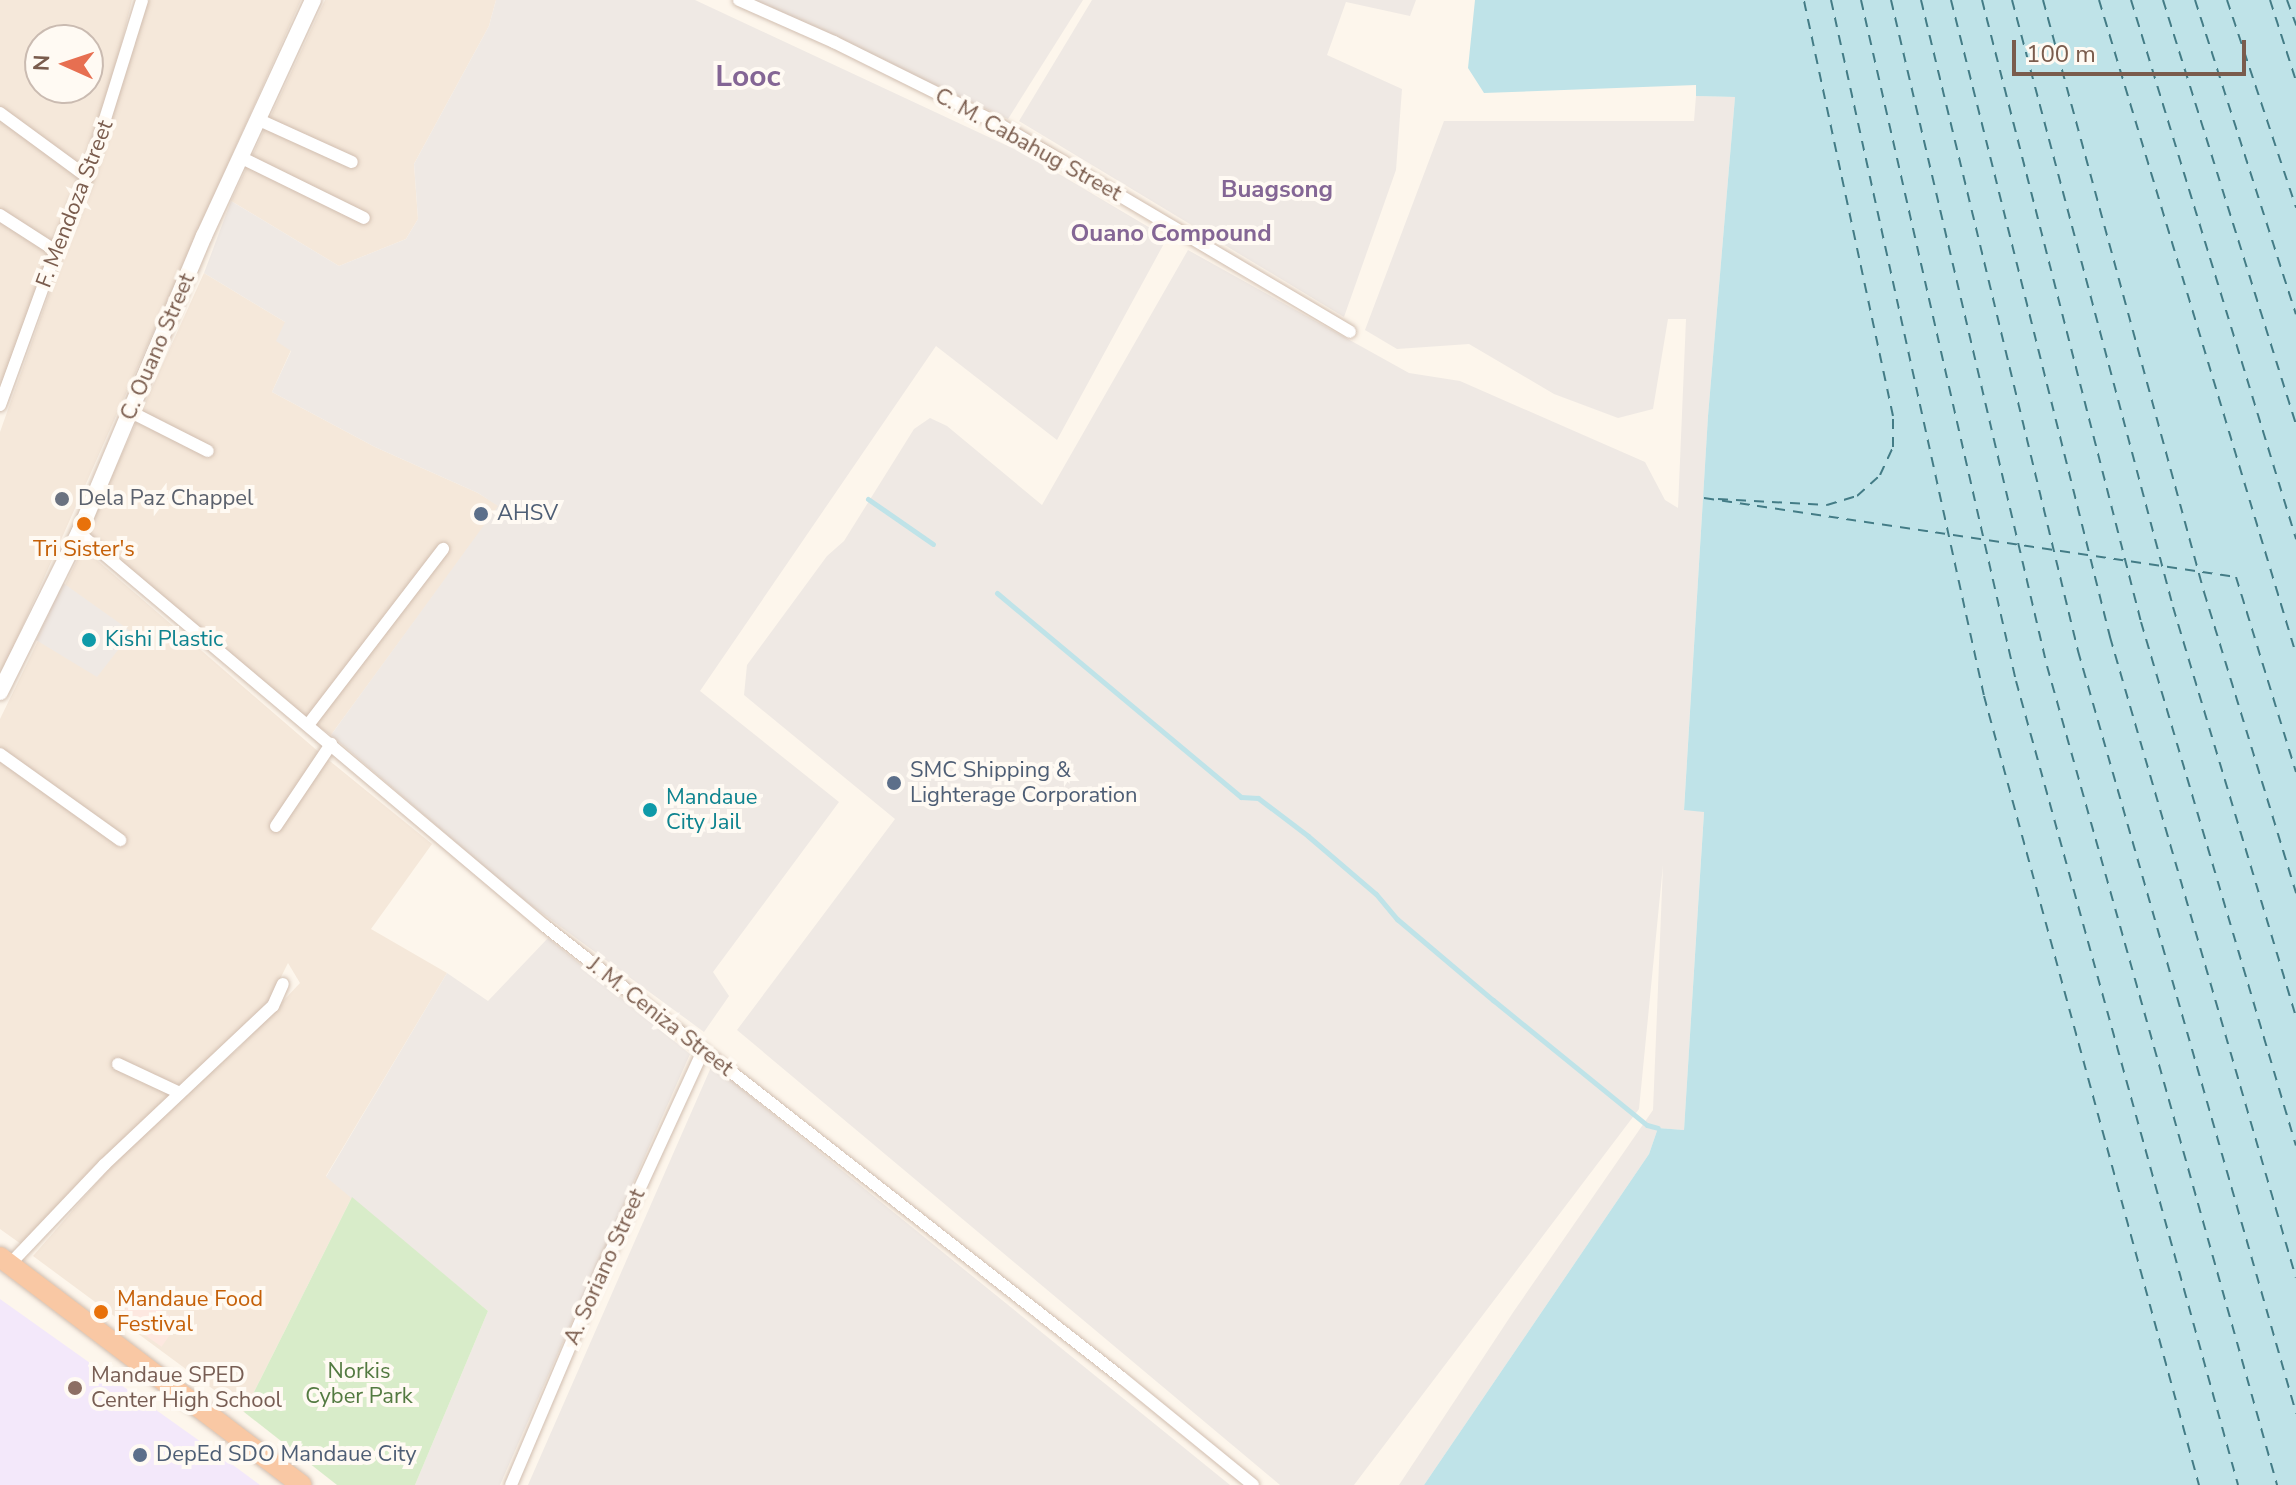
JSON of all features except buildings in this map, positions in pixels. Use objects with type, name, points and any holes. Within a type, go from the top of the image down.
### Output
[{"type":"highway","points":[[5,1261],[301,1485]]},
{"type":"street","name":"F. Mendoza Street","points":[[1,400],[87,177],[142,0]]},
{"type":"street","name":"C. Ouano Street","points":[[0,692],[79,533],[240,157],[313,0]]},
{"type":"street","name":"C. M. Cabahug Street","points":[[739,0],[834,42],[997,123],[1350,332]]},
{"type":"street","points":[[0,113],[87,177]]},
{"type":"street","points":[[257,119],[352,162]]},
{"type":"street","points":[[240,157],[364,218]]},
{"type":"street","points":[[0,215],[56,251]]},
{"type":"street","points":[[131,412],[208,451]]},
{"type":"street","name":"J. M. Ceniza Street","points":[[79,533],[486,878],[1122,1378],[1253,1485]]},
{"type":"street","points":[[308,725],[443,549]]},
{"type":"street","points":[[276,826],[331,744]]},
{"type":"street","points":[[0,754],[120,840]]},
{"type":"street","points":[[5,1261],[273,1006],[283,984]]},
{"type":"street","name":"A. Soriano Street","points":[[511,1485],[604,1266],[703,1051]]},
{"type":"street","points":[[118,1064],[180,1093]]},
{"type":"shaded area","points":[[0,0],[132,0],[104,103],[104,24],[24,24],[24,104],[104,104],[0,393]]},
{"type":"shaded area","points":[[144,0],[301,0],[0,677],[0,432],[90,178]]},
{"type":"shaded area","points":[[325,0],[496,0],[489,26],[414,164],[418,219],[406,239],[339,266],[231,201]]},
{"type":"shaded area","points":[[496,0],[695,0],[1027,155],[1167,238],[1057,440],[936,346],[700,691],[839,802],[713,972],[729,996],[704,1032],[516,894],[331,735],[498,506],[478,493],[375,447],[272,392],[291,351],[276,341],[285,322],[204,273],[231,201],[339,266],[406,239],[418,219],[414,164],[489,26]]},
{"type":"shaded area","points":[[751,0],[1083,0],[1008,119]]},
{"type":"shaded area","points":[[1092,0],[1416,0],[1410,16],[1346,2],[1327,55],[1402,89],[1396,170],[1344,317],[1019,121]]},
{"type":"shaded area","points":[[1696,96],[1735,97],[1708,416],[1684,809],[1704,811],[1684,1130],[1658,1128],[1649,1154],[1424,1485],[1399,1485],[1653,1110],[1663,865],[1639,1109],[1354,1485],[1280,1485],[737,1030],[895,819],[744,695],[747,665],[827,556],[844,541],[914,429],[930,418],[947,426],[1042,505],[1188,250],[1409,373],[1460,381],[1645,462],[1665,500],[1678,508],[1686,319],[1668,319],[1653,409],[1618,418],[1554,394],[1469,344],[1397,349],[1365,330],[1444,121],[1694,121]]},
{"type":"shaded area","points":[[204,273],[285,322],[291,350],[272,392],[375,447],[478,493],[499,506],[331,735],[305,718],[86,533]]},
{"type":"shaded area","points":[[83,548],[320,753],[432,844],[371,929],[447,973],[326,1176],[352,1197],[244,1412],[33,1256],[154,1117],[238,1049],[300,983],[288,963],[268,1003],[130,1132],[21,1244],[0,1229],[0,719]]},
{"type":"shaded area","name":"Kishi Plastic","points":[[63,583],[132,632],[97,677],[36,640]]},
{"type":"shaded area","points":[[548,938],[690,1054],[500,1485],[415,1485],[488,1311],[326,1177],[447,973],[488,1001]]},
{"type":"shaded area","points":[[712,1065],[1230,1485],[528,1485]]},
{"type":"shaded area","points":[[137,1293],[179,1322],[162,1347],[120,1318]]},
{"type":"shaded area","name":"Mandaue SPED Center High School","points":[[0,1299],[218,1454],[260,1485],[0,1485]]},
{"type":"green space","name":"Norkis Cyber Park","points":[[352,1197],[488,1311],[415,1485],[337,1485],[244,1412]]},
{"type":"water","points":[[1475,0],[2296,0],[2296,1485],[1424,1485],[1649,1154],[1658,1128],[1684,1130],[1704,812],[1684,810],[1708,416],[1735,97],[1696,96],[1696,85],[1484,93],[1468,68]]},
{"type":"waterway","points":[[868,499],[933,544]]},
{"type":"waterway","points":[[997,593],[1241,797],[1258,798],[1308,836],[1376,894],[1397,919],[1493,1000],[1647,1125],[1658,1128]]},
{"type":"ferry route","points":[[1718,499],[1827,505],[1857,496],[1880,475],[1893,447],[1893,416],[1804,0]]},
{"type":"ferry route","points":[[1831,0],[1984,696],[2199,1485]]},
{"type":"ferry route","points":[[1861,0],[2016,681],[2238,1485]]},
{"type":"ferry route","points":[[1891,0],[2047,666],[2277,1485]]},
{"type":"ferry route","points":[[1921,0],[2078,651],[2296,1413]]},
{"type":"ferry route","points":[[1951,0],[2110,637],[2296,1278]]},
{"type":"ferry route","points":[[1982,0],[2141,622],[2296,1146]]},
{"type":"ferry route","points":[[2012,0],[2173,607],[2296,1018]]},
{"type":"ferry route","points":[[2043,0],[2204,592],[2296,893]]},
{"type":"ferry route","points":[[2099,0],[2296,654]]},
{"type":"ferry route","points":[[2131,0],[2296,539]]},
{"type":"ferry route","points":[[2163,0],[2296,424]]},
{"type":"ferry route","points":[[2195,0],[2296,314]]},
{"type":"ferry route","points":[[2227,0],[2296,208]]},
{"type":"ferry route","points":[[2270,0],[2296,81]]},
{"type":"ferry route","points":[[2287,0],[2296,25]]},
{"type":"ferry route","points":[[1704,498],[2236,577],[2296,772]]},
{"type":"place","name":"Dela Paz Chappel","points":[[62,499]]},
{"type":"place","name":"AHSV","points":[[481,514]]},
{"type":"place","name":"Tri Sister's","points":[[84,524]]},
{"type":"place","name":"Kishi Plastic","points":[[89,640]]},
{"type":"place","name":"SMC Shipping & Lighterage Corporation","points":[[894,783]]},
{"type":"place","name":"Mandaue City Jail","points":[[650,810]]},
{"type":"place","name":"Mandaue Food Festival","points":[[101,1312]]},
{"type":"place","name":"Mandaue SPED Center High School","points":[[75,1388]]},
{"type":"place","name":"DepEd SDO Mandaue City","points":[[140,1455]]},
{"type":"district","name":"Looc","points":[[748,77]]},
{"type":"district","name":"Buagsong","points":[[1277,190]]},
{"type":"district","name":"Ouano Compound","points":[[1171,234]]}]
